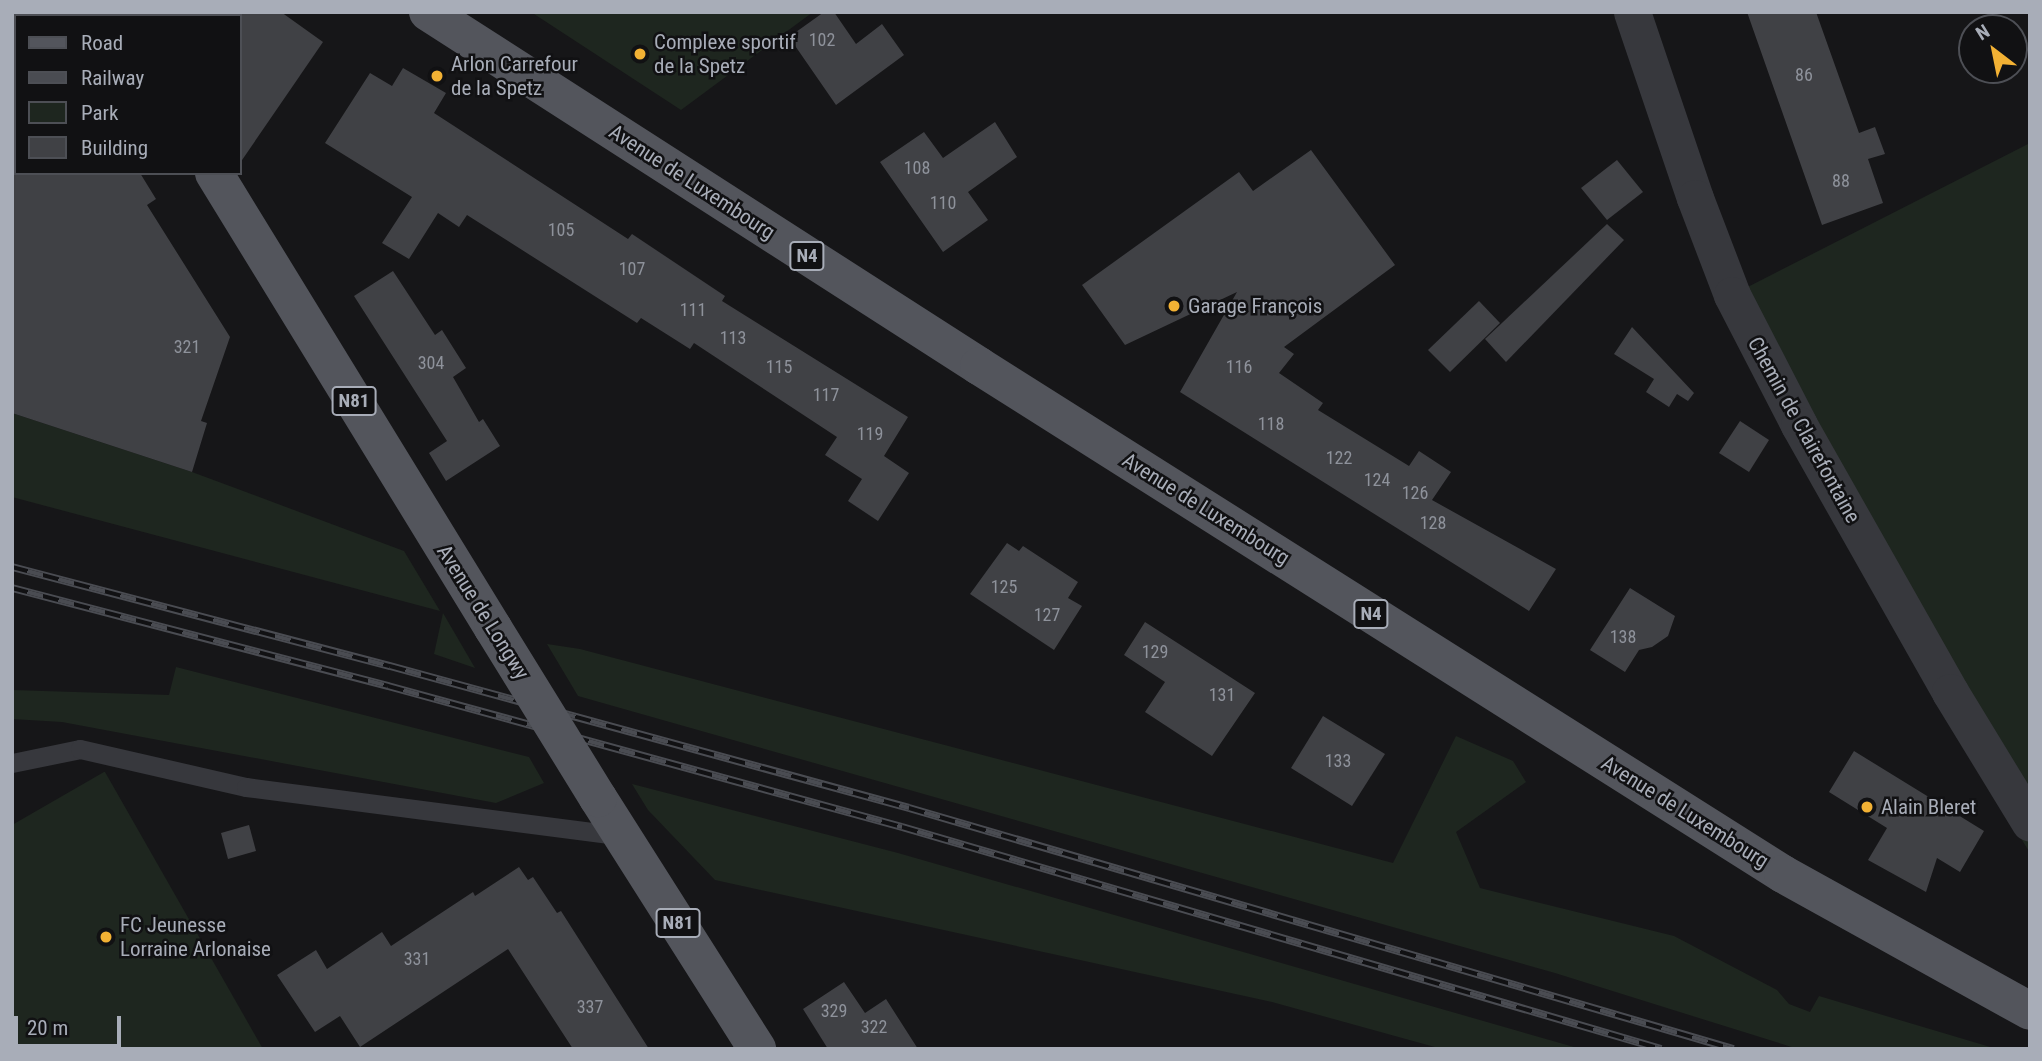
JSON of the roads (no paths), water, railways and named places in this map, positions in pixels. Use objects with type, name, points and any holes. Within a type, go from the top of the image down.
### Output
[{"type":"main road","name":"Avenue de Luxembourg","points":[[428,12],[991,373],[1783,874],[1992,993],[2030,1011]]},
{"type":"main road","name":"Avenue de Longwy","points":[[215,175],[598,798],[757,1049]]},
{"type":"street","name":"Chemin de Clairefontaine","points":[[1632,12],[1695,198],[1732,295],[1799,425],[1943,680],[2030,823]]},
{"type":"lane","points":[[12,763],[80,749],[246,787],[622,836]]},
{"type":"railway","points":[[12,567],[390,666],[909,808],[1733,1049]]},
{"type":"railway","points":[[12,588],[388,686],[902,827],[1661,1049]]},
{"type":"place","name":"Complexe sportif de la Spetz","points":[[640,54]]},
{"type":"place","name":"Arlon Carrefour de la Spetz","points":[[437,76]]},
{"type":"place","name":"Garage François","points":[[1174,306]]},
{"type":"place","name":"Alain Bleret","points":[[1867,807]]},
{"type":"place","name":"FC Jeunesse Lorraine Arlonaise","points":[[106,937]]}]
